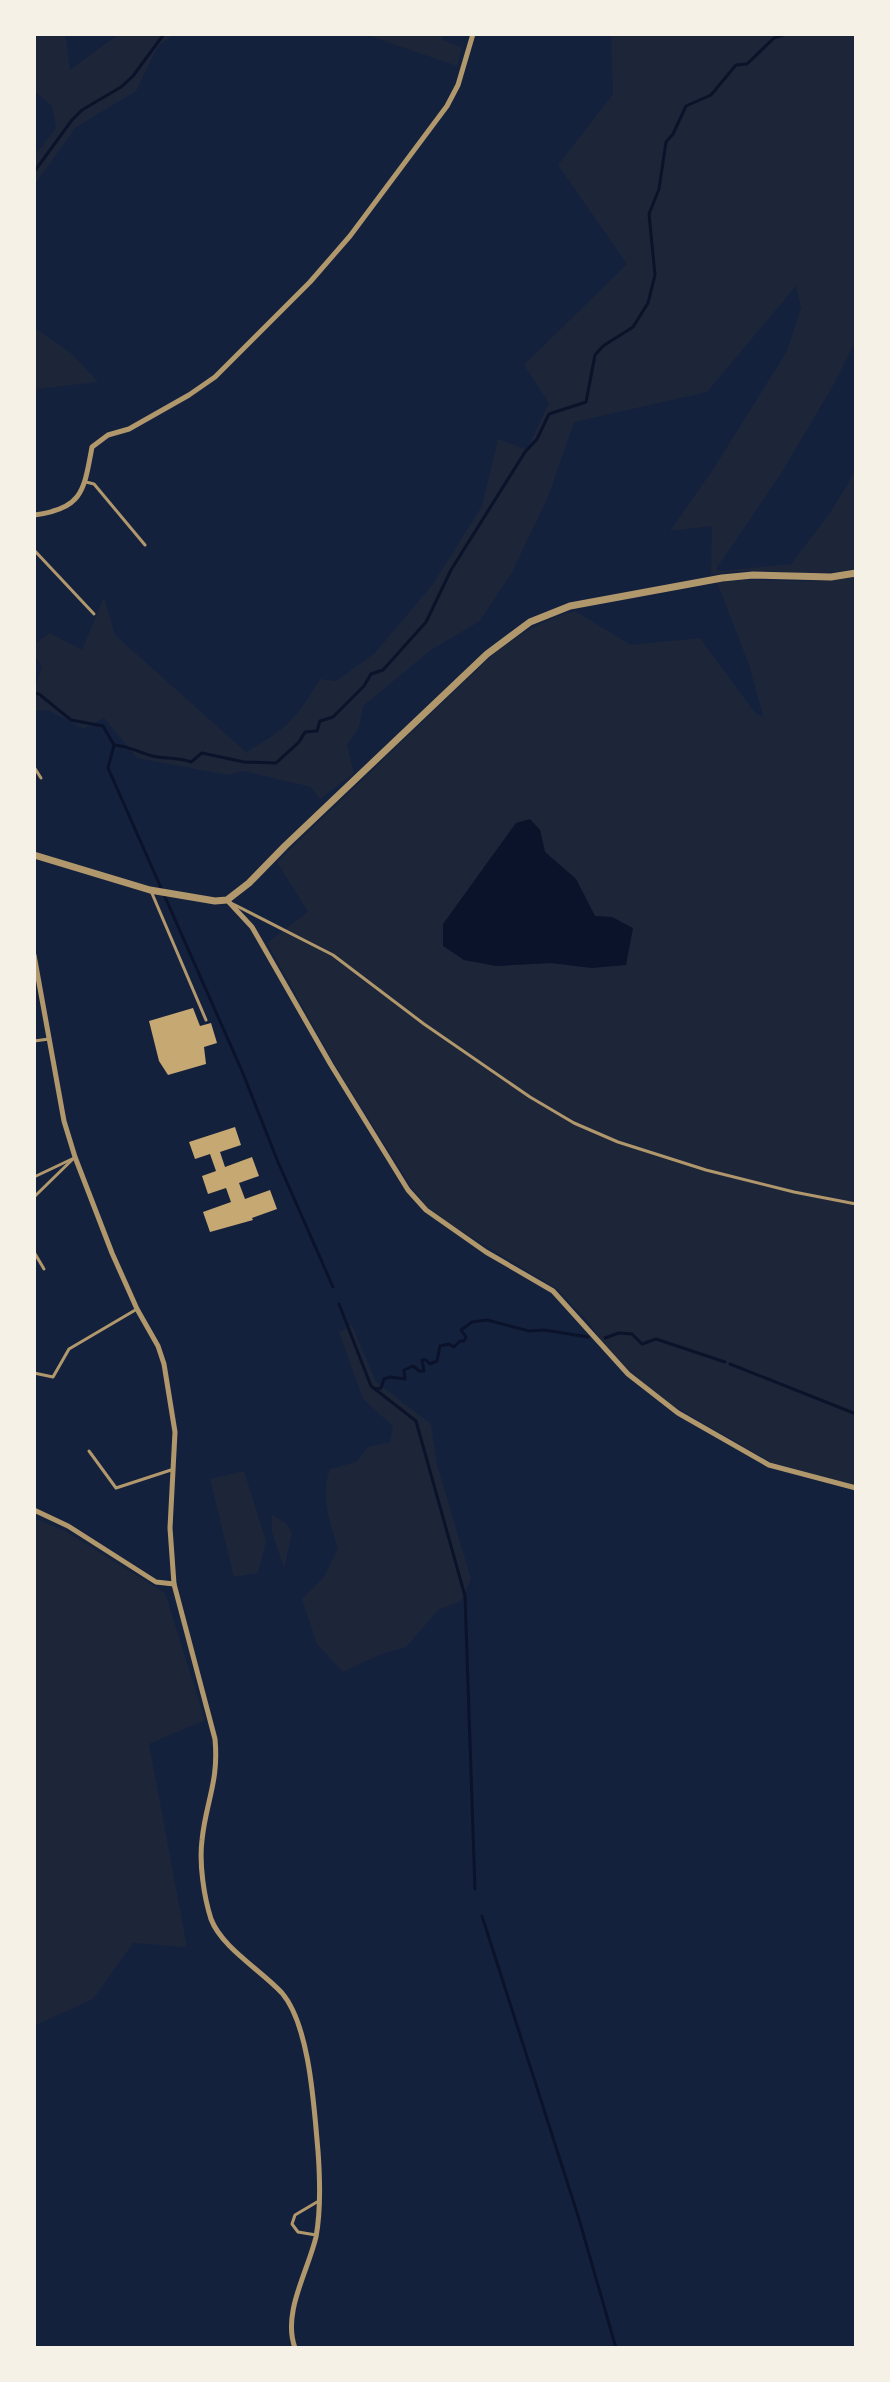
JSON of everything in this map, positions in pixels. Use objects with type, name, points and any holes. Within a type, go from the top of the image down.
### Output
[{"type":"street","points":[[34,515],[54,513],[74,504],[86,482],[92,447],[108,435],[129,429],[189,395],[215,377],[310,282],[350,236],[447,106],[458,85],[473,34]]},
{"type":"street","points":[[230,902],[487,654],[530,622],[570,606],[722,578],[753,575],[831,577],[856,573]]},
{"type":"street","points":[[34,855],[153,890],[230,902],[252,927],[331,1065],[408,1190],[426,1210],[486,1252],[553,1291],[628,1374],[678,1413],[769,1465],[856,1488]]},
{"type":"street","points":[[34,955],[64,1121],[75,1157],[112,1253],[164,1364],[175,1432],[170,1528],[174,1584],[217,1756],[215,1782],[201,1844],[208,1907],[218,1933],[282,1994],[296,2015],[304,2039],[318,2153],[318,2201],[316,2235],[290,2324],[295,2348]]},
{"type":"street","points":[[34,1510],[68,1526],[156,1582],[174,1584]]},
{"type":"lane","points":[[86,482],[94,484],[145,545]]},
{"type":"lane","points":[[34,550],[94,614]]},
{"type":"lane","points":[[34,767],[41,778]]},
{"type":"lane","points":[[153,890],[206,1020]]},
{"type":"lane","points":[[230,902],[333,955],[424,1024],[530,1097],[574,1123],[618,1142],[706,1170],[856,1204]]},
{"type":"lane","points":[[34,1041],[49,1039]]},
{"type":"lane","points":[[34,1177],[75,1157]]},
{"type":"lane","points":[[34,1197],[75,1157]]},
{"type":"lane","points":[[34,1252],[44,1269]]},
{"type":"lane","points":[[34,1373],[53,1377],[69,1349],[137,1309]]},
{"type":"lane","points":[[89,1451],[116,1488],[174,1470]]},
{"type":"lane","points":[[316,2235],[298,2232],[292,2224],[295,2215],[318,2201]]},
{"type":"shaded area","points":[[34,34],[65,34],[70,70],[119,34],[174,34],[158,46],[136,91],[76,127],[34,185],[34,157],[56,128],[52,106],[34,91]]},
{"type":"shaded area","points":[[364,34],[445,34],[442,40],[462,47],[457,66]]},
{"type":"shaded area","points":[[614,34],[856,34],[856,340],[782,472],[716,569],[791,564],[830,513],[856,470],[856,568],[820,573],[747,571],[711,575],[712,526],[670,531],[714,468],[787,351],[801,308],[796,286],[707,392],[574,422],[548,497],[512,572],[480,621],[431,650],[363,706],[359,727],[347,745],[354,773],[320,799],[311,787],[243,771],[228,775],[137,758],[104,718],[84,729],[48,710],[34,711],[34,691],[42,667],[34,654],[34,644],[50,633],[82,650],[104,597],[115,635],[246,752],[289,722],[320,679],[336,681],[375,653],[433,584],[482,506],[498,439],[527,450],[549,403],[524,365],[627,264],[558,165],[613,94],[611,38]]},
{"type":"shaded area","points":[[34,327],[72,354],[98,382],[37,389],[34,397]]},
{"type":"shaded area","points":[[856,576],[856,1486],[772,1463],[655,1395],[603,1345],[591,1325],[557,1289],[427,1207],[335,1065],[267,943],[308,912],[277,862],[490,657],[520,635],[575,611],[631,645],[700,638],[756,714],[763,716],[749,665],[717,582]],"holes":[[[516,823],[540,830],[545,852],[576,879],[595,916],[612,917],[592,968],[551,963],[496,966],[487,863]]]},
{"type":"shaded area","points":[[530,819],[540,830],[545,852],[576,879],[595,916],[612,917],[633,928],[626,965],[592,968],[551,963],[496,966],[464,960],[443,946],[443,924],[516,823]]},
{"type":"shaded area","points":[[352,1325],[376,1382],[431,1424],[437,1465],[471,1579],[461,1601],[438,1610],[406,1647],[381,1654],[343,1672],[317,1644],[302,1599],[324,1577],[338,1548],[326,1499],[330,1469],[356,1462],[368,1447],[390,1442],[393,1426],[363,1399],[339,1332]]},
{"type":"shaded area","points":[[244,1471],[266,1541],[258,1573],[234,1577],[210,1479]]},
{"type":"shaded area","points":[[272,1515],[286,1523],[292,1533],[284,1568],[272,1532]]},
{"type":"shaded area","points":[[34,1518],[65,1531],[165,1593],[205,1720],[149,1744],[187,1947],[133,1943],[93,1999],[34,2026]]},
{"type":"building","points":[[193,1008],[200,1026],[211,1023],[217,1043],[204,1047],[206,1064],[168,1075],[159,1061],[149,1021]]},
{"type":"building","points":[[235,1127],[241,1145],[220,1152],[225,1167],[252,1157],[259,1176],[239,1183],[245,1199],[270,1190],[277,1209],[253,1220],[210,1232],[203,1212],[231,1202],[226,1188],[208,1194],[202,1176],[216,1171],[210,1154],[195,1159],[189,1142]]},
{"type":"waterway","points":[[34,172],[72,120],[133,76],[164,34]]},
{"type":"waterway","points":[[114,745],[152,756],[191,762],[202,753],[244,762],[276,763],[299,742],[305,732],[317,731],[320,721],[333,717],[364,686],[371,674],[383,670],[426,622],[451,570],[525,452],[537,439],[549,414],[586,402],[595,355],[603,346],[633,327],[648,303],[655,275],[649,214],[659,189],[666,142],[686,106],[711,95],[736,65],[747,64],[774,38],[786,34]]},
{"type":"waterway","points":[[34,693],[71,720],[103,726],[114,745],[108,768],[242,1071],[333,1287]]},
{"type":"waterway","points":[[339,1304],[371,1386],[416,1421],[465,1596],[475,1889]]},
{"type":"waterway","points":[[376,1389],[381,1388],[384,1379],[405,1379],[404,1370],[413,1366],[424,1371],[422,1360],[430,1364],[437,1361],[440,1346],[449,1344],[454,1347],[464,1341],[466,1337],[461,1330],[472,1322],[487,1320],[529,1331],[544,1330],[588,1337]]},
{"type":"waterway","points":[[605,1338],[619,1333],[632,1334],[642,1344],[656,1339],[725,1362]]},
{"type":"waterway","points":[[730,1364],[856,1414]]},
{"type":"waterway","points":[[482,1916],[579,2219],[616,2348]]}]
